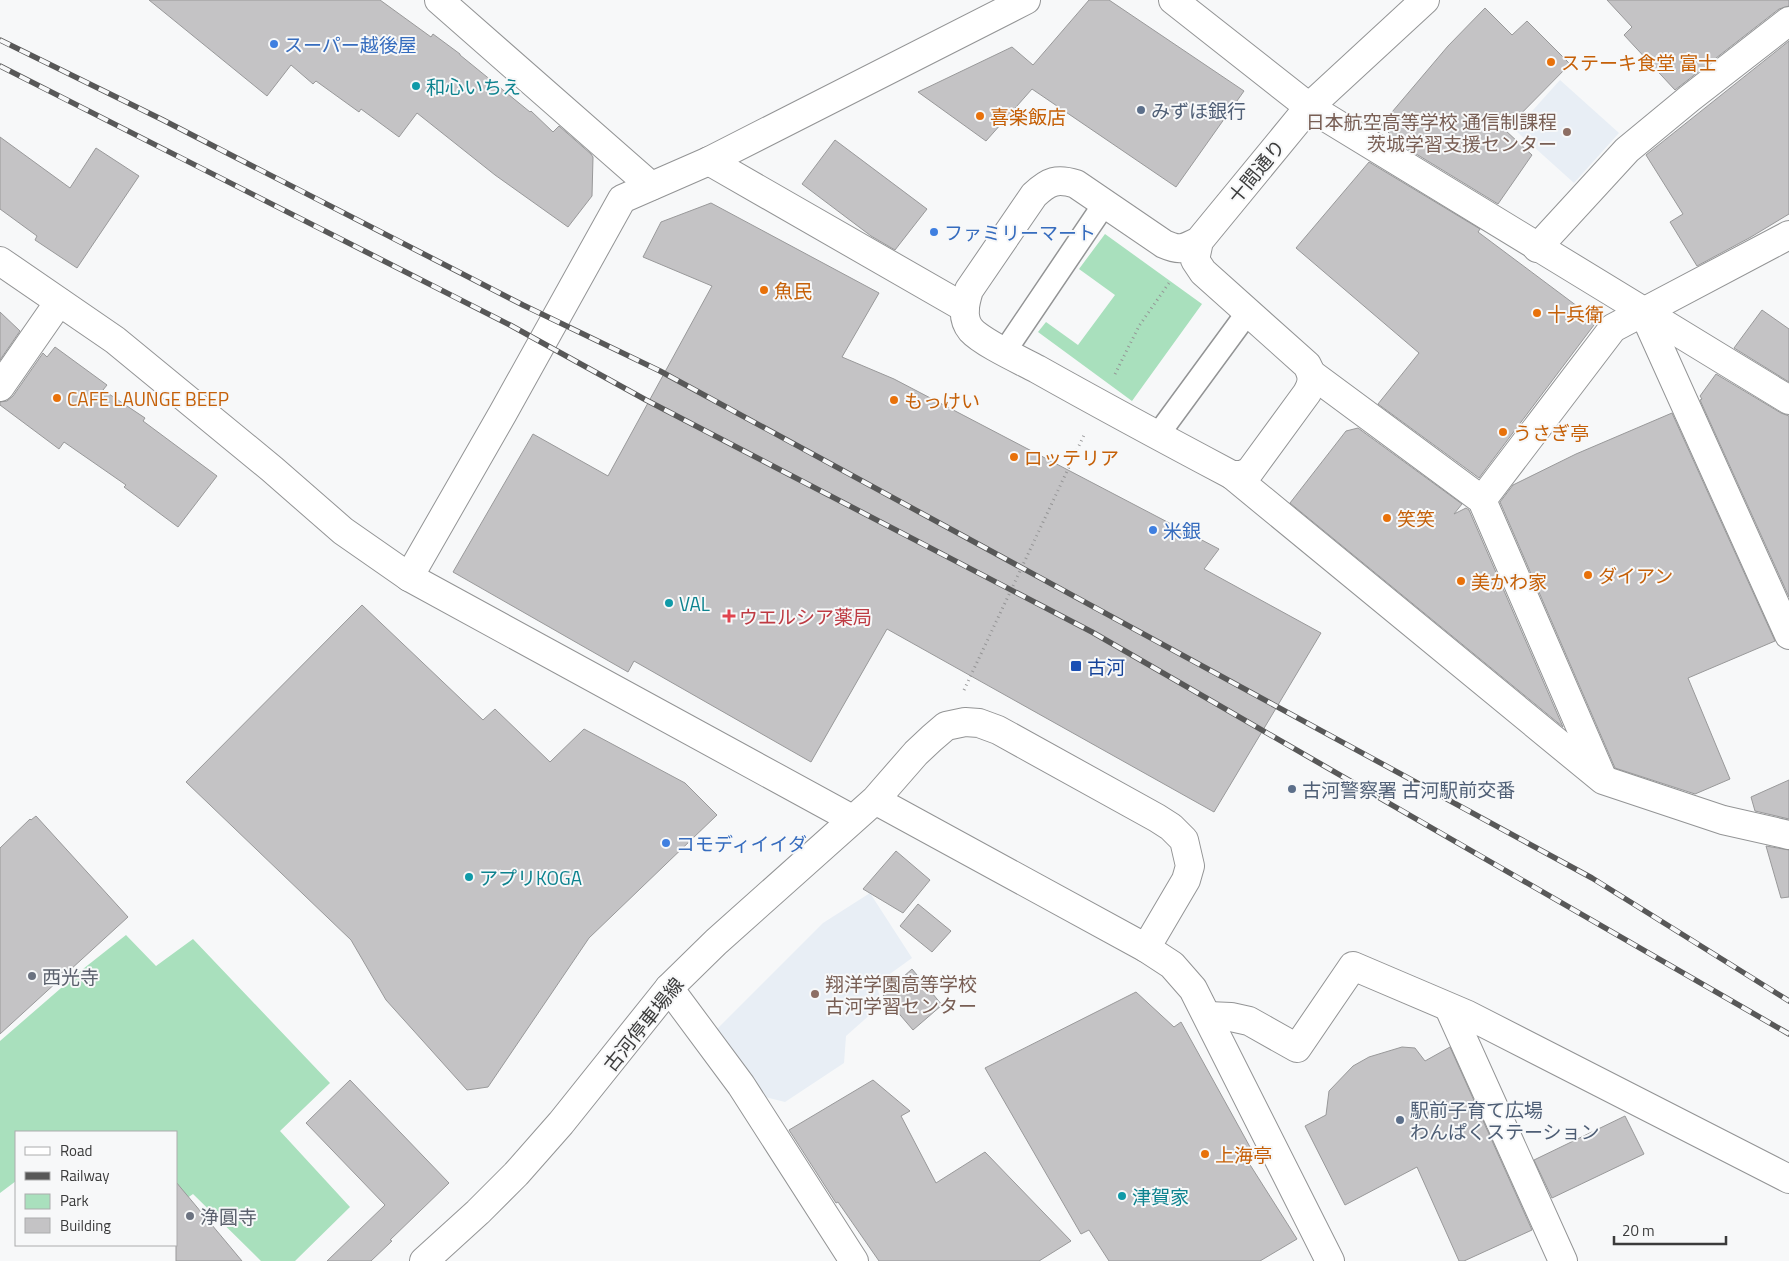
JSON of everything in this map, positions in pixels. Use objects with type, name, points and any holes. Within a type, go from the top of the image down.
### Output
[{"type":"street","points":[[439,0],[651,186]]},
{"type":"street","points":[[409,577],[504,413],[622,199],[709,161],[1026,0]]},
{"type":"street","points":[[1173,0],[1309,107],[1537,248],[1789,400]]},
{"type":"street","name":"十間通り","points":[[1199,241],[1309,107],[1425,0]]},
{"type":"street","points":[[1537,248],[1627,150],[1789,21]]},
{"type":"street","points":[[709,161],[965,308]]},
{"type":"street","points":[[1199,241],[1177,249],[1164,244],[1076,184],[1065,180],[1053,181],[1044,185],[1034,195],[969,290],[965,308],[966,319],[970,328],[978,336],[1157,436],[1232,475],[1603,780],[1723,820],[1789,835]]},
{"type":"street","points":[[1482,500],[1612,328],[1789,235]]},
{"type":"street","points":[[1199,241],[1196,260],[1203,272],[1307,365],[1313,375],[1482,500],[1603,780]]},
{"type":"street","points":[[0,261],[115,340],[272,468],[343,531],[409,577],[852,819]]},
{"type":"street","points":[[0,387],[59,302]]},
{"type":"street","points":[[1643,311],[1789,635]]},
{"type":"street","points":[[1232,475],[1250,471],[1307,393],[1312,384],[1313,375]]},
{"type":"street","points":[[946,726],[965,722],[979,723],[998,730],[1171,826],[1184,840],[1190,866],[1186,880],[1146,948]]},
{"type":"street","name":"古河停車場線","points":[[424,1261],[478,1212],[516,1174],[561,1123],[669,988],[716,942],[875,800],[916,753],[946,726]]},
{"type":"street","points":[[875,800],[1146,948],[1172,966],[1193,989],[1208,1016],[1330,1261]]},
{"type":"street","points":[[1208,1016],[1231,1017],[1248,1021],[1297,1048],[1353,966],[1476,1020],[1789,1179]]},
{"type":"street","points":[[669,988],[741,1085],[854,1261]]},
{"type":"street","points":[[1449,1008],[1563,1261]]},
{"type":"lane","points":[[1004,351],[1105,202]]},
{"type":"lane","points":[[1157,436],[1248,312]]},
{"type":"path","points":[[946,726],[1099,404],[1139,326],[1199,241]]},
{"type":"shaded area","name":"日本航空高等学校 通信制課程 茨城学習支援センター","points":[[1560,80],[1619,133],[1574,183],[1515,130]]},
{"type":"shaded area","name":"翔洋学園高等学校 古河学習センター","points":[[870,893],[912,958],[876,984],[882,1004],[846,1036],[844,1063],[785,1102],[765,1097],[712,1034],[823,923]]},
{"type":"green space","points":[[1105,234],[1202,304],[1132,401],[1038,332],[1046,322],[1078,345],[1115,295],[1079,269]]},
{"type":"green space","points":[[126,935],[156,966],[193,939],[330,1083],[280,1131],[350,1207],[295,1261],[261,1261],[193,1194],[178,1205],[178,1131],[15,1131],[15,1182],[0,1193],[0,1041],[83,969]]},
{"type":"building","points":[[149,0],[380,0],[431,37],[433,34],[460,54],[531,111],[553,132],[559,126],[591,154],[593,157],[592,196],[568,227],[495,175],[417,113],[399,137],[361,109],[359,112],[316,81],[313,84],[291,65],[267,96]]},
{"type":"building","points":[[1089,0],[1109,0],[1244,91],[1176,187],[1032,89],[986,141],[918,92],[1012,47],[1033,65]]},
{"type":"building","points":[[1607,0],[1789,0],[1789,6],[1779,9],[1675,90],[1624,35],[1632,27]]},
{"type":"building","points":[[1485,8],[1512,35],[1527,21],[1570,64],[1505,130],[1532,155],[1498,204],[1390,138],[1392,136],[1381,125],[1448,46]]},
{"type":"building","points":[[1789,41],[1789,214],[1697,266],[1670,222],[1683,214],[1646,155]]},
{"type":"building","points":[[0,137],[70,188],[96,148],[139,176],[77,268],[35,240],[37,236],[0,209]]},
{"type":"building","points":[[835,140],[927,209],[895,250],[871,236],[802,184]]},
{"type":"building","points":[[1369,162],[1480,229],[1478,232],[1597,321],[1479,478],[1378,404],[1419,353],[1296,248]]},
{"type":"building","points":[[711,203],[879,293],[842,357],[894,379],[1219,549],[1204,569],[1321,633],[1214,812],[887,629],[811,762],[634,661],[628,672],[453,572],[533,434],[608,476],[712,286],[643,257],[661,222]]},
{"type":"building","points":[[1762,310],[1789,329],[1789,382],[1734,348]]},
{"type":"building","points":[[0,312],[20,331],[0,360]]},
{"type":"building","points":[[55,347],[107,385],[103,390],[145,418],[143,421],[217,476],[178,527],[124,487],[126,485],[64,442],[59,449],[0,405],[0,402],[7,401],[13,396],[43,353],[47,357]]},
{"type":"building","points":[[1716,374],[1789,416],[1789,597],[1700,400],[1702,399],[1700,396]]},
{"type":"building","points":[[1672,413],[1775,641],[1688,678],[1730,779],[1695,794],[1615,768],[1500,502],[1513,485],[1576,454]]},
{"type":"building","name":"笑笑","points":[[1358,428],[1462,504],[1454,514],[1466,508],[1469,510],[1563,727],[1290,503],[1346,431]]},
{"type":"building","name":"アプリKOGA","points":[[362,605],[483,720],[495,709],[550,762],[584,729],[685,783],[717,815],[589,938],[488,1087],[467,1090],[386,1000],[351,940],[186,782]]},
{"type":"building","points":[[1789,780],[1789,819],[1755,811],[1751,797]]},
{"type":"building","name":"西光寺","points":[[36,816],[128,917],[0,1034],[0,848],[30,819]]},
{"type":"building","points":[[1766,846],[1789,850],[1789,897],[1781,898]]},
{"type":"building","points":[[896,851],[930,880],[903,913],[863,889]]},
{"type":"building","points":[[918,904],[951,931],[932,952],[900,926]]},
{"type":"building","points":[[912,969],[942,1005],[913,1030],[883,995]]},
{"type":"building","points":[[1136,992],[1174,1027],[1181,1022],[1255,1156],[1247,1160],[1297,1239],[1260,1261],[1109,1261],[1089,1230],[1081,1234],[985,1068]]},
{"type":"building","points":[[1402,1047],[1415,1048],[1425,1061],[1450,1047],[1532,1230],[1464,1261],[1459,1261],[1417,1167],[1345,1205],[1305,1126],[1326,1115],[1329,1091],[1353,1066],[1369,1057]]},
{"type":"building","points":[[350,1080],[449,1183],[371,1261],[327,1261],[385,1205],[306,1123]]},
{"type":"building","points":[[873,1080],[910,1111],[901,1116],[936,1183],[985,1152],[1071,1241],[1039,1261],[879,1261],[838,1202],[836,1203],[789,1130]]},
{"type":"building","points":[[1625,1116],[1644,1154],[1552,1198],[1534,1160]]},
{"type":"building","points":[[178,1184],[242,1261],[176,1261],[176,1246],[178,1246]]},
{"type":"railway","points":[[0,40],[163,120],[523,305],[660,371],[1592,878],[1789,1001]]},
{"type":"railway","points":[[0,66],[510,325],[646,400],[1092,632],[1789,1034]]},
{"type":"place","name":"スーパー越後屋","points":[[274,44]]},
{"type":"place","name":"ステーキ食堂 富士","points":[[1551,62]]},
{"type":"place","name":"和心いちえ","points":[[416,86]]},
{"type":"place","name":"みずほ銀行","points":[[1141,110]]},
{"type":"place","name":"喜楽飯店","points":[[980,116]]},
{"type":"place","name":"日本航空高等学校 通信制課程 茨城学習支援センター","points":[[1567,132]]},
{"type":"place","name":"ファミリーマート","points":[[934,232]]},
{"type":"place","name":"魚民","points":[[764,290]]},
{"type":"place","name":"十兵衛","points":[[1537,313]]},
{"type":"place","name":"CAFE LAUNGE BEEP","points":[[57,398]]},
{"type":"place","name":"もっけい","points":[[894,400]]},
{"type":"place","name":"うさぎ亭","points":[[1503,432]]},
{"type":"place","name":"ロッテリア","points":[[1014,457]]},
{"type":"place","name":"笑笑","points":[[1387,518]]},
{"type":"place","name":"米銀","points":[[1153,530]]},
{"type":"place","name":"ダイアン","points":[[1588,575]]},
{"type":"place","name":"美かわ家","points":[[1461,581]]},
{"type":"place","name":"VAL","points":[[669,603]]},
{"type":"place","name":"ウエルシア薬局","points":[[729,616]]},
{"type":"place","name":"古河","points":[[1076,666]]},
{"type":"place","name":"古河警察署 古河駅前交番","points":[[1292,789]]},
{"type":"place","name":"コモディイイダ","points":[[666,843]]},
{"type":"place","name":"アプリKOGA","points":[[469,877]]},
{"type":"place","name":"西光寺","points":[[32,976]]},
{"type":"place","name":"翔洋学園高等学校 古河学習センター","points":[[815,994]]},
{"type":"place","name":"駅前子育て広場 わんぱくステーション","points":[[1400,1120]]},
{"type":"place","name":"上海亭","points":[[1205,1154]]},
{"type":"place","name":"津賀家","points":[[1122,1196]]},
{"type":"place","name":"浄圓寺","points":[[190,1216]]}]
